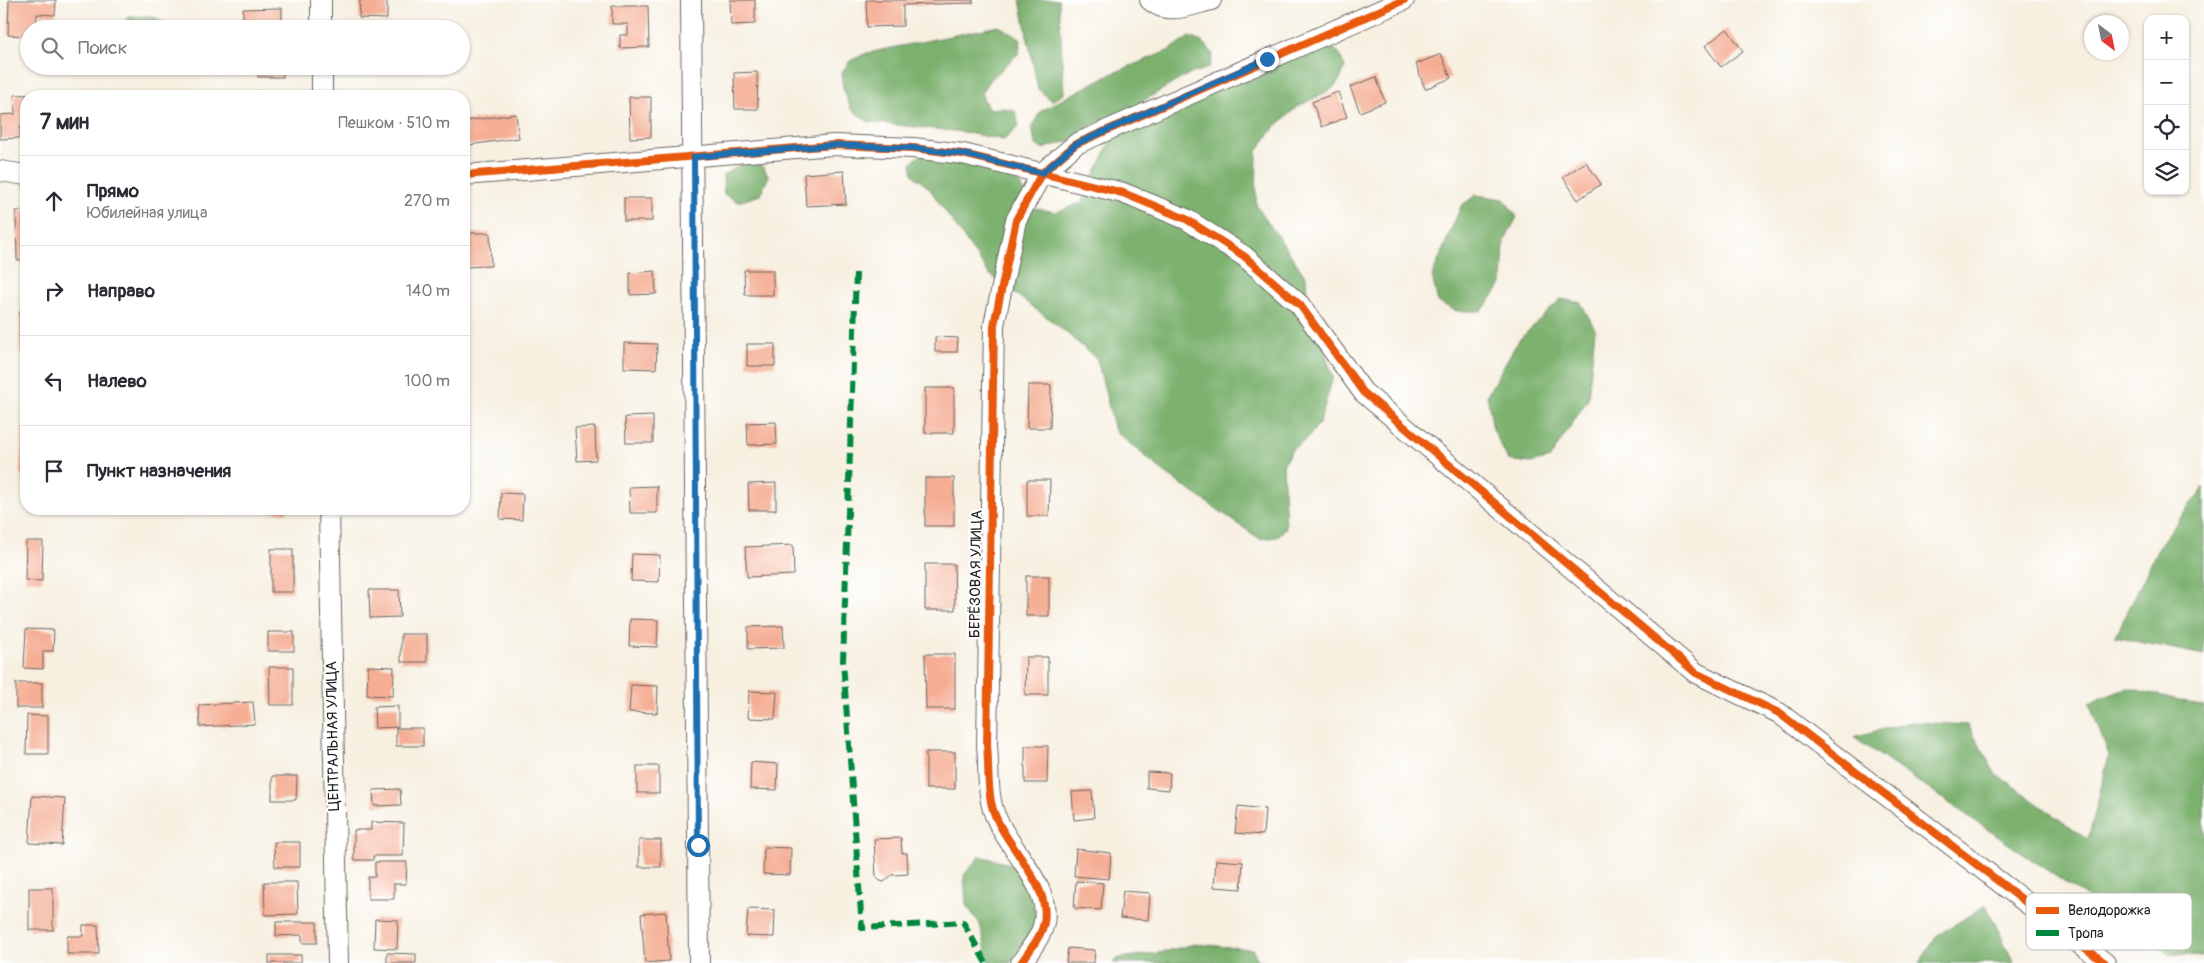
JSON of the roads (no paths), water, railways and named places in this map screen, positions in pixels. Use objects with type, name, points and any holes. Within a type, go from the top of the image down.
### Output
[{"type":"street","points":[[321,0],[321,20]]},
{"type":"street","points":[[691,0],[694,157],[699,963]]},
{"type":"street","points":[[1153,3],[1178,9],[1211,0]]},
{"type":"street","points":[[1042,173],[1076,144],[1404,0]]},
{"type":"street","points":[[322,75],[322,90]]},
{"type":"street","points":[[470,175],[834,145],[914,148],[963,154],[1123,193],[1186,219],[1244,256],[1300,305],[1363,392],[1696,673],[1779,713],[2026,902]]},
{"type":"street","points":[[0,171],[20,174]]},
{"type":"street","name":"БЕРЁЗОВАЯ УЛИЦА","points":[[1021,963],[1041,932],[1046,906],[1034,878],[1004,835],[992,806],[988,745],[994,325],[1016,220],[1042,173]]},
{"type":"street","name":"ЦЕНТРАЛЬНАЯ УЛИЦА","points":[[329,515],[338,963]]},
{"type":"street","points":[[2088,950],[2105,963]]}]
